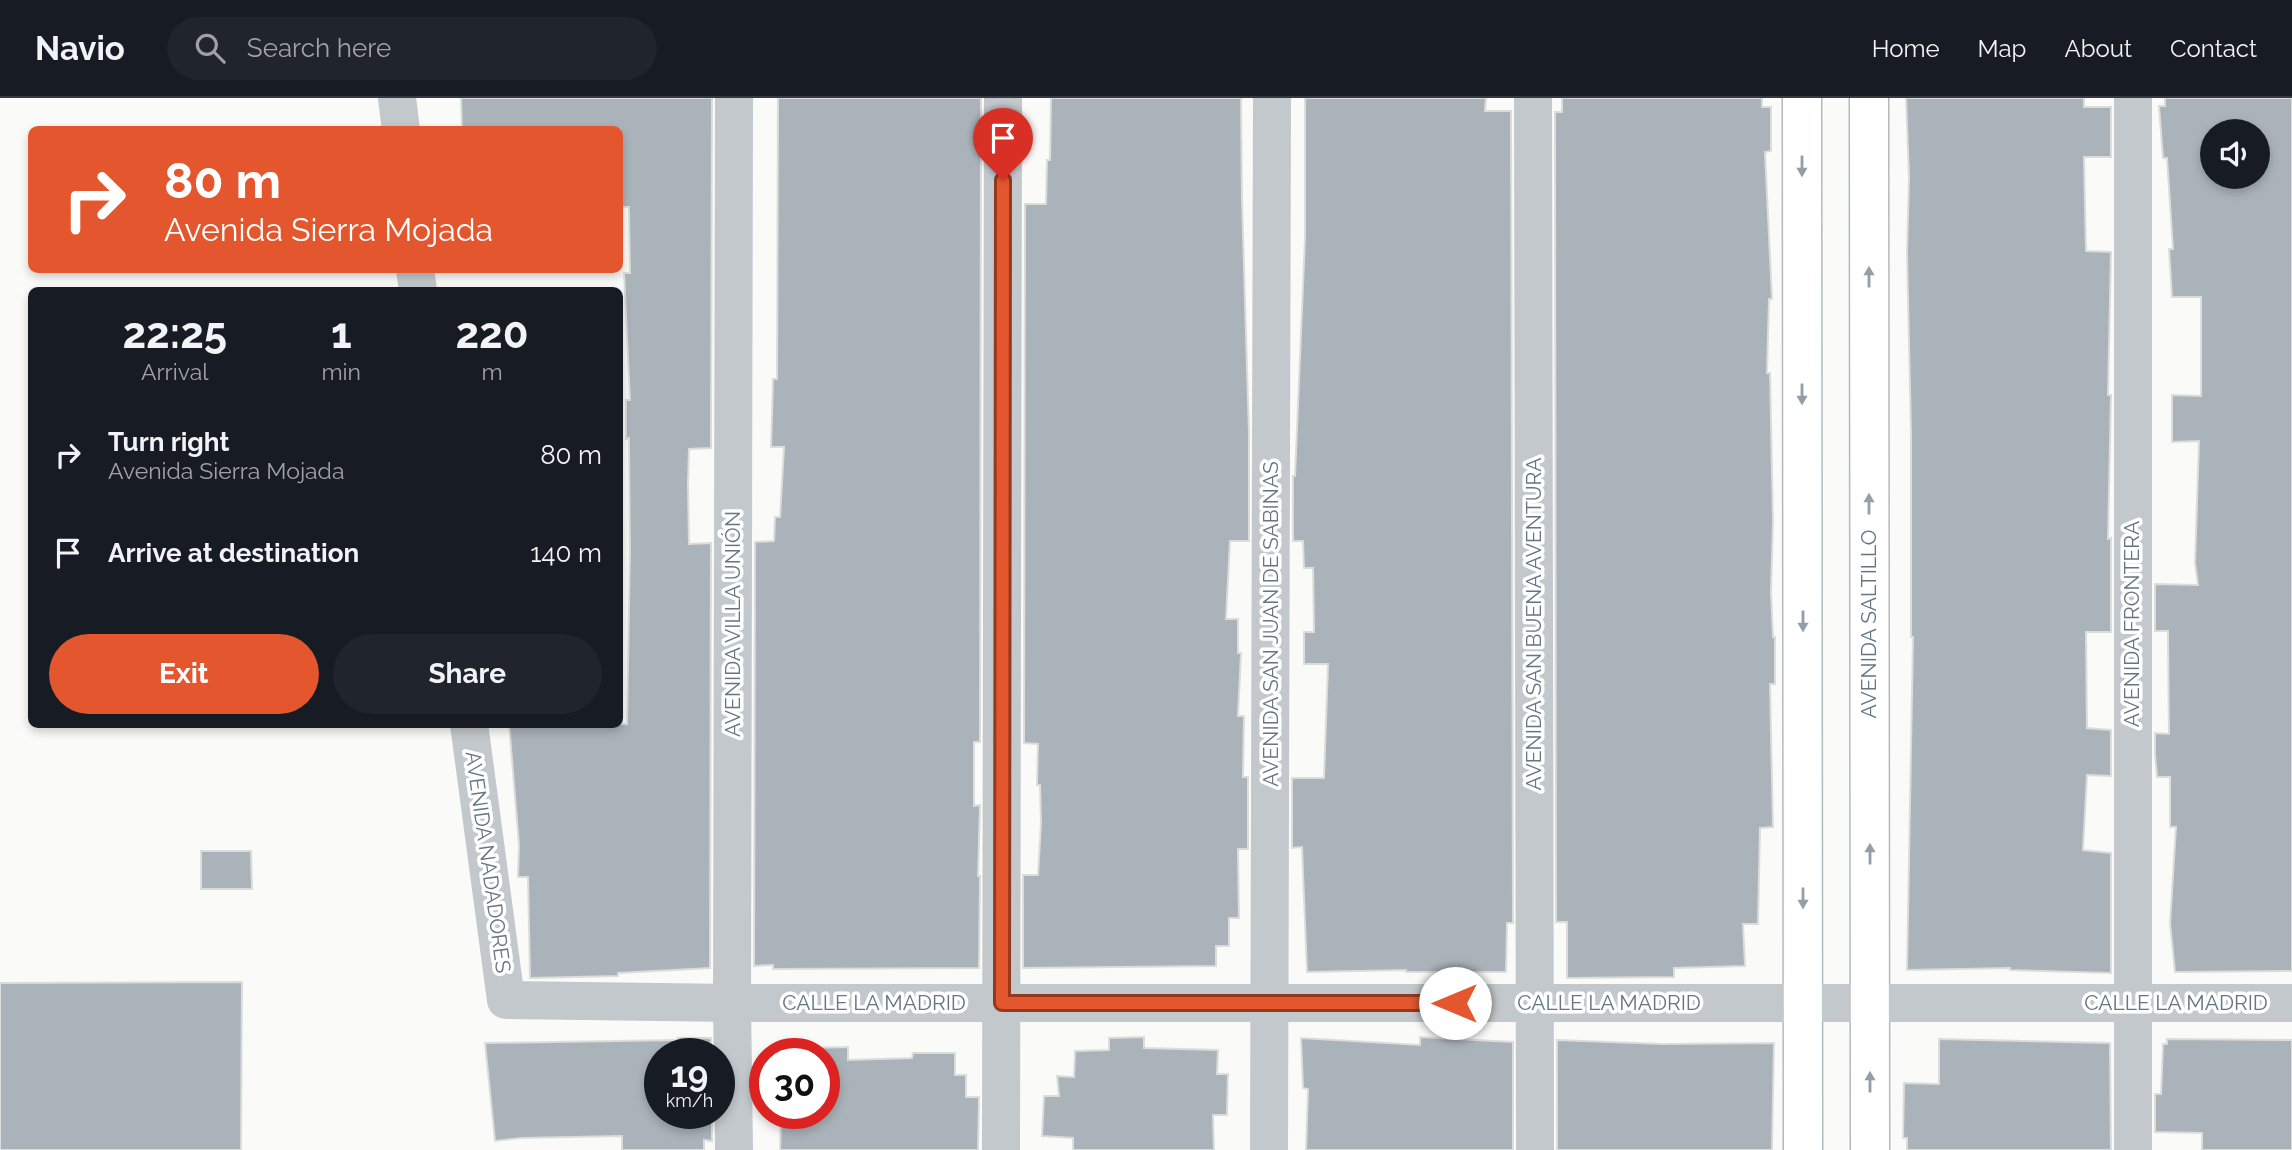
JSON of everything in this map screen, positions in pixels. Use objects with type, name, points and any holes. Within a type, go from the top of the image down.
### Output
[{"type":"street","points":[[397,98],[400,126]]},
{"type":"street","name":"AVENIDA VILLA UNIÓN","points":[[734,98],[734,1150]]},
{"type":"street","points":[[1001,1150],[1003,98]]},
{"type":"street","name":"AVENIDA SAN JUAN DE SABINAS","points":[[1269,1150],[1272,98]]},
{"type":"street","name":"AVENIDA SAN BUENA AVENTURA","points":[[1533,98],[1535,1150]]},
{"type":"street","points":[[1802,98],[1803,1150]]},
{"type":"street","name":"AVENIDA SALTILLO","points":[[1869,98],[1870,1150]]},
{"type":"street","name":"AVENIDA FRONTERA","points":[[2133,98],[2133,1150]]},
{"type":"street","name":"AVENIDA NADADORES","points":[[470,728],[506,1000]]},
{"type":"street","name":"CALLE LA MADRID","points":[[506,1000],[732,1003],[2292,1003]]},
{"type":"building","points":[[461,98],[712,98],[711,448],[689,449],[688,484],[689,544],[711,543],[710,968],[618,973],[618,976],[530,978],[528,877],[518,877],[519,845],[509,728],[623,728],[623,724],[627,724],[630,551],[626,400],[630,400],[624,273],[630,273],[629,207],[623,207],[623,126],[462,126]]},
{"type":"building","points":[[778,98],[981,98],[980,742],[974,742],[974,806],[980,805],[979,968],[773,969],[773,965],[754,966],[755,542],[774,541],[775,517],[780,517],[784,447],[771,447],[773,379],[777,379]]},
{"type":"building","points":[[1051,98],[1241,98],[1249,541],[1230,541],[1226,619],[1238,619],[1238,653],[1241,653],[1238,716],[1244,716],[1243,777],[1248,777],[1248,849],[1238,849],[1239,918],[1229,918],[1229,946],[1216,946],[1216,966],[1023,968],[1023,875],[1038,875],[1041,823],[1040,785],[1037,785],[1038,744],[1024,743],[1025,204],[1046,204]]},
{"type":"building","points":[[1305,98],[1486,98],[1485,111],[1511,111],[1513,923],[1507,923],[1506,972],[1307,972],[1302,847],[1292,848],[1292,778],[1324,778],[1328,664],[1304,664],[1304,632],[1314,632],[1313,568],[1304,568],[1303,541],[1293,541],[1293,476],[1305,238]]},
{"type":"building","points":[[1562,98],[1762,98],[1762,107],[1771,107],[1771,151],[1765,152],[1772,299],[1769,299],[1767,373],[1770,373],[1773,521],[1771,592],[1775,637],[1775,684],[1770,684],[1773,827],[1760,828],[1758,924],[1743,924],[1745,966],[1674,968],[1674,977],[1567,978],[1567,922],[1556,922],[1555,112],[1562,112]]},
{"type":"building","points":[[1906,98],[2084,98],[2084,107],[2111,107],[2111,157],[2084,157],[2086,251],[2111,252],[2108,539],[2111,538],[2111,632],[2086,632],[2087,728],[2111,730],[2111,776],[2087,775],[2083,850],[2111,853],[2111,973],[2010,968],[1907,970],[1913,637]]},
{"type":"building","points":[[2165,98],[2292,98],[2292,971],[2175,972],[2170,923],[2176,827],[2170,827],[2170,777],[2157,777],[2155,755],[2155,733],[2169,734],[2168,631],[2155,631],[2155,584],[2198,585],[2195,563],[2199,441],[2172,442],[2172,395],[2201,396],[2201,297],[2172,297],[2169,249],[2173,249],[2167,158],[2163,158],[2159,106],[2165,106]]},
{"type":"building","points":[[201,851],[251,851],[252,889],[201,889]]},
{"type":"building","points":[[242,982],[241,1150],[0,1150],[0,983]]},
{"type":"building","points":[[1144,1037],[1144,1048],[1218,1050],[1217,1074],[1228,1074],[1227,1115],[1213,1115],[1214,1150],[1073,1150],[1073,1138],[1042,1136],[1044,1096],[1059,1096],[1057,1076],[1074,1077],[1075,1051],[1109,1050],[1109,1038]]},
{"type":"building","points":[[1420,1037],[1513,1042],[1513,1150],[1306,1150],[1308,1089],[1303,1088],[1301,1038],[1420,1045]]},
{"type":"building","points":[[1939,1039],[2110,1043],[2111,1150],[1907,1150],[1907,1138],[1903,1138],[1904,1083],[1939,1084]]},
{"type":"building","points":[[2167,1039],[2292,1040],[2292,1150],[2202,1150],[2202,1133],[2155,1132],[2155,1094],[2161,1094],[2163,1044],[2167,1044]]},
{"type":"building","points":[[1557,1040],[1663,1044],[1774,1043],[1772,1150],[1557,1150]]},
{"type":"building","points":[[644,1041],[644,1129],[712,1129],[712,1141],[704,1140],[704,1150],[622,1150],[622,1136],[495,1141],[485,1043]]},
{"type":"building","points":[[840,1047],[848,1047],[848,1060],[912,1058],[913,1053],[955,1053],[955,1075],[966,1075],[966,1097],[979,1097],[978,1150],[780,1150],[781,1129],[840,1129]]},
{"type":"route","points":[[1003,180],[1002,1003],[1455,1003]]}]
